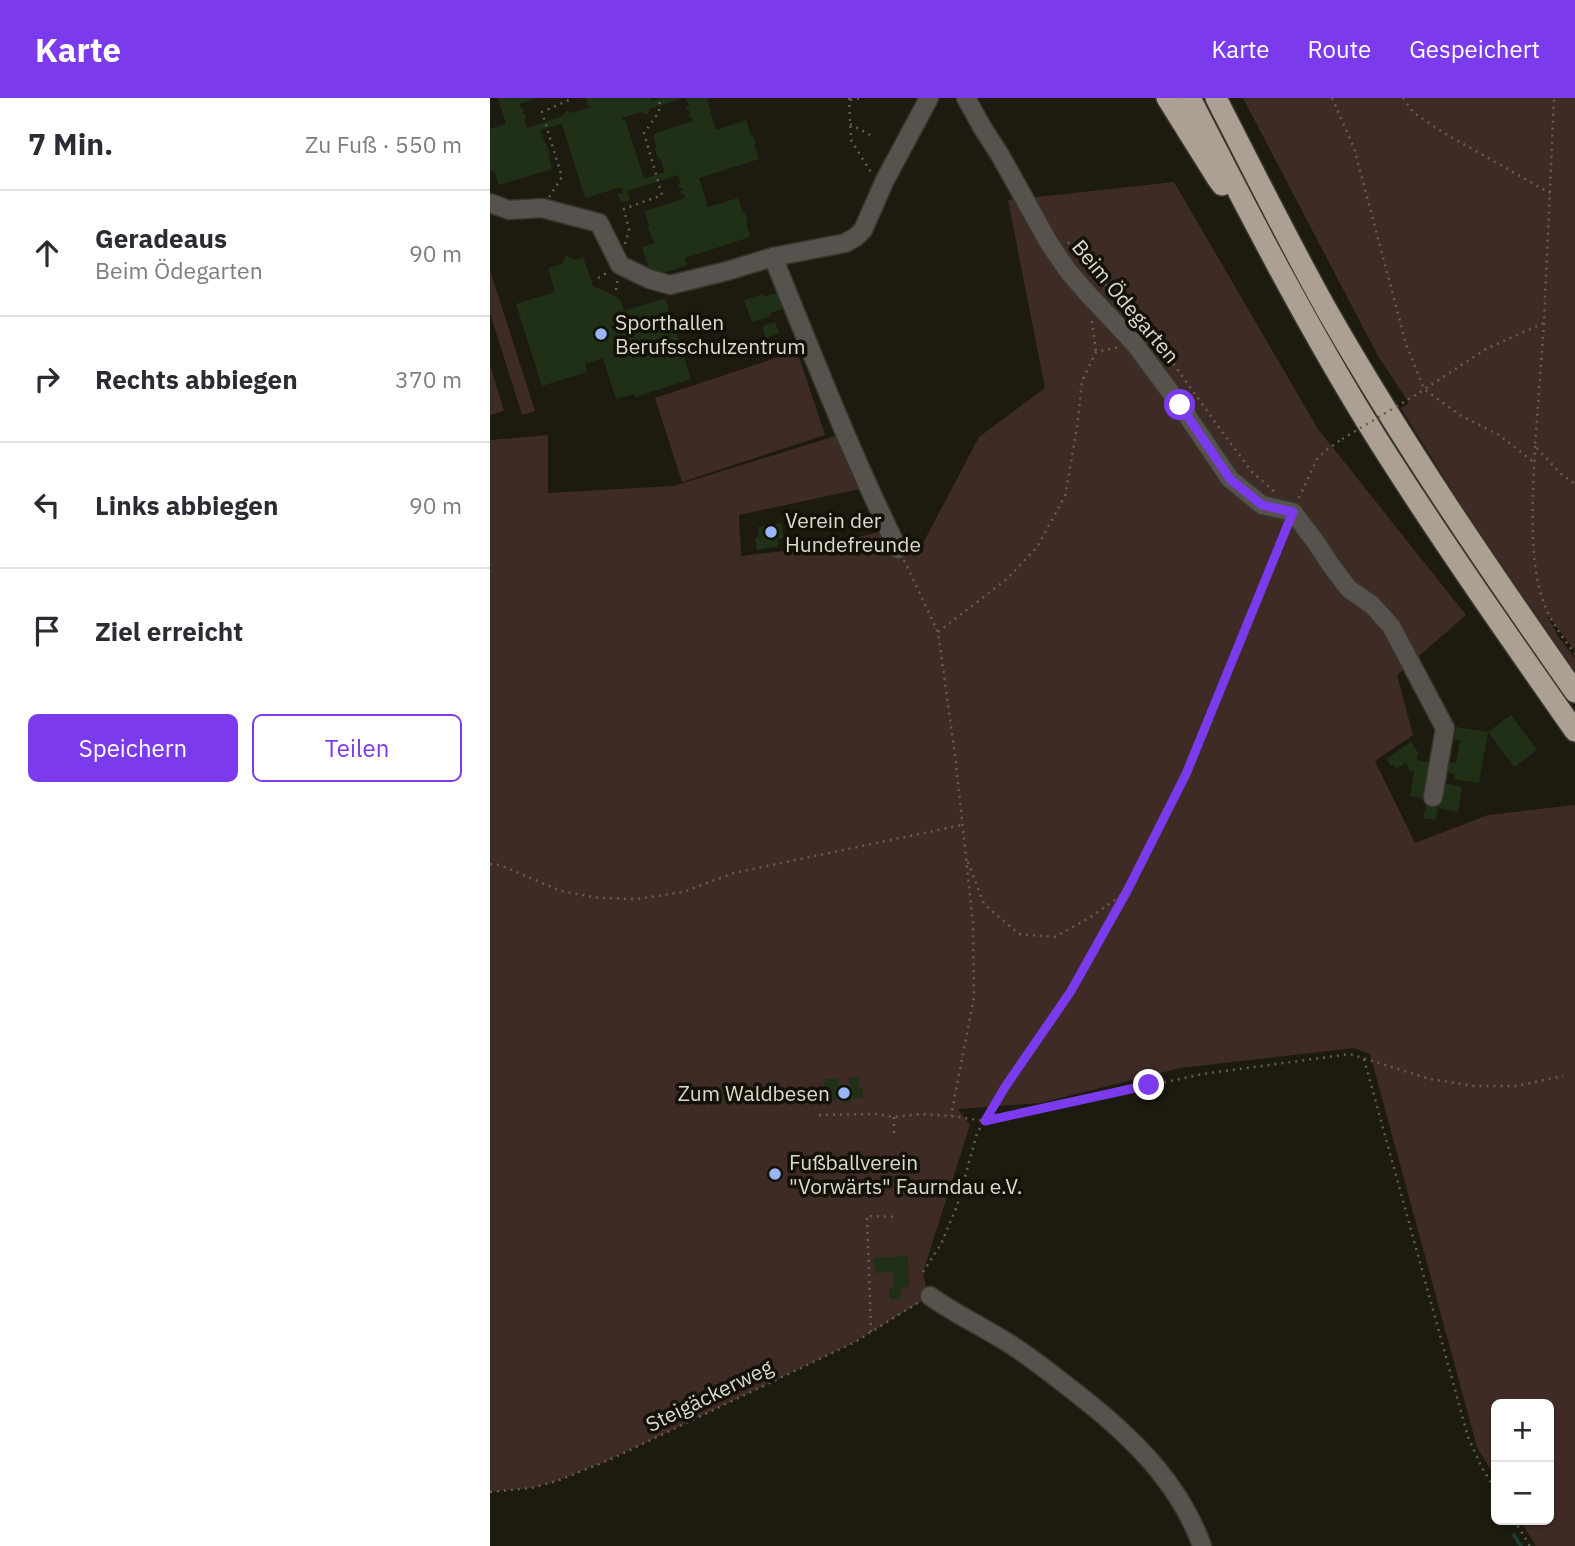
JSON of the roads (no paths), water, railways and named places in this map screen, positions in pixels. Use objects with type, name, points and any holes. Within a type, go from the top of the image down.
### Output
[{"type":"highway","points":[[1167,98],[1216,178],[1250,216]]},
{"type":"highway","points":[[1190,98],[1309,324],[1376,436],[1466,574],[1575,731]]},
{"type":"highway","points":[[1216,98],[1287,238],[1357,361],[1440,494],[1575,692]]},
{"type":"lane","points":[[490,203],[509,209],[542,208],[598,223],[620,265],[649,279],[670,285],[773,257],[845,243],[856,237],[863,230],[881,188],[929,98]]},
{"type":"lane","name":"Beim Ödegarten","points":[[966,98],[1049,243],[1068,271],[1134,343],[1230,479],[1262,505],[1293,512],[1349,589],[1372,606],[1391,626],[1445,728],[1433,797]]},
{"type":"lane","points":[[773,257],[845,433],[898,549]]},
{"type":"lane","points":[[930,1296],[1011,1344],[1118,1427],[1166,1479],[1195,1527],[1202,1546]]},
{"type":"waterway","points":[[1514,1535],[1521,1546]]},
{"type":"place","name":"Sporthallen Berufsschulzentrum","points":[[601,334]]},
{"type":"place","name":"Verein der Hundefreunde","points":[[771,532]]},
{"type":"place","name":"Zum Waldbesen","points":[[844,1093]]},
{"type":"place","name":"Fußballverein \"Vorwärts\" Faurndau e.V.","points":[[775,1174]]}]
